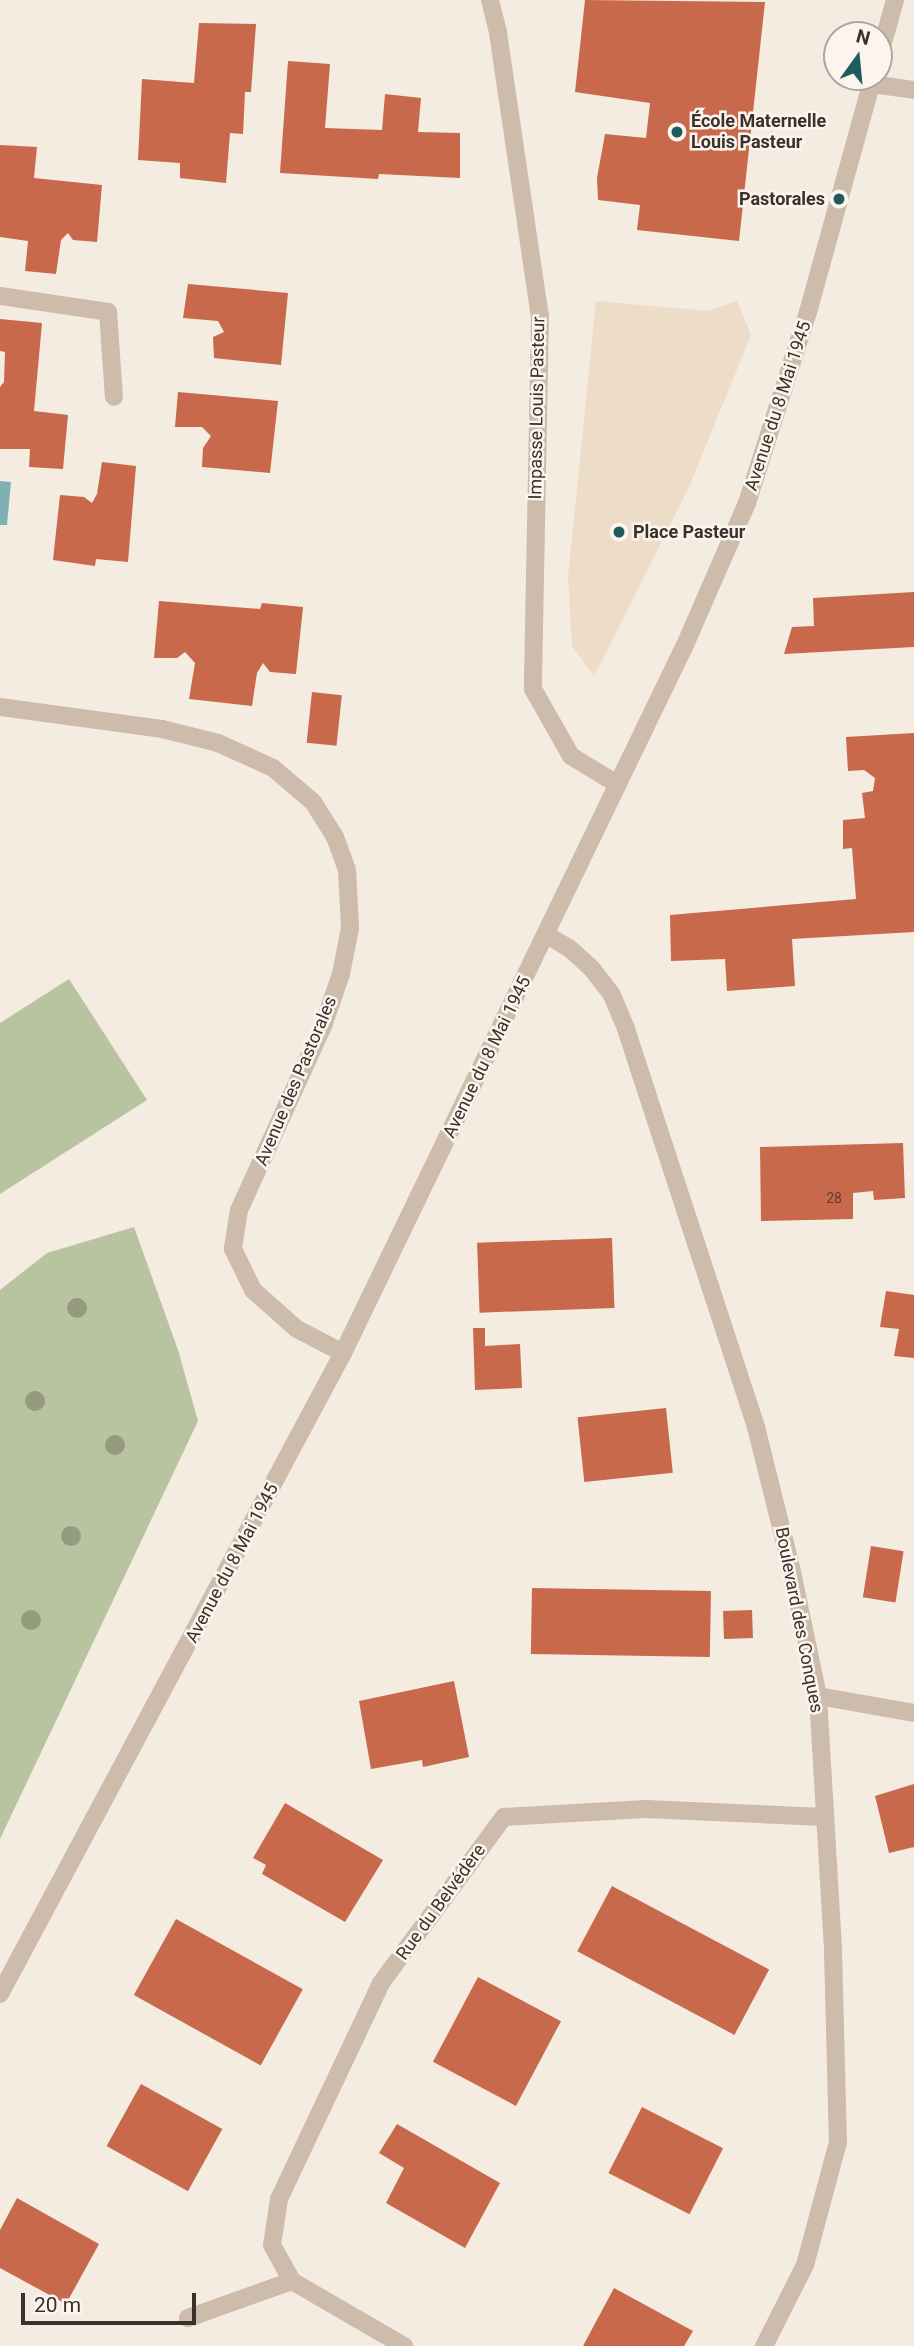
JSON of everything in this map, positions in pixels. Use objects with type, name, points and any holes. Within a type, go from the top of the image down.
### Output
[{"type":"street","name":"Impasse Louis Pasteur","points":[[490,0],[498,33],[540,316],[533,689],[571,756],[617,784]]},
{"type":"street","points":[[889,21],[895,0]]},
{"type":"street","points":[[893,85],[914,90]]},
{"type":"street","name":"Avenue du 8 Mai 1945","points":[[0,1994],[343,1353],[685,645],[747,503],[808,312],[869,91]]},
{"type":"street","points":[[0,296],[108,312],[114,397]]},
{"type":"street","name":"Avenue des Pastorales","points":[[0,707],[162,729],[218,743],[273,768],[313,802],[335,837],[346,870],[350,928],[341,974],[323,1026],[239,1210],[233,1249],[253,1290],[297,1329],[343,1353]]},
{"type":"street","name":"Boulevard des Conques","points":[[547,935],[569,948],[592,969],[611,993],[626,1029],[756,1427],[792,1567],[818,1696],[833,1952],[838,2142],[805,2265],[764,2346]]},
{"type":"street","points":[[818,1696],[914,1713]]},
{"type":"street","name":"Rue du Belvédère","points":[[292,2281],[272,2245],[279,2199],[381,1983],[504,1817],[646,1809],[824,1817]]},
{"type":"street","points":[[188,2318],[292,2281],[404,2346]]},
{"type":"green space","points":[[69,979],[147,1100],[0,1194],[0,1023]]},
{"type":"green space","points":[[134,1227],[178,1350],[198,1421],[0,1839],[0,1290],[47,1253]]},
{"type":"shaded area","name":"Place Pasteur","points":[[596,301],[708,311],[737,301],[751,335],[689,487],[594,676],[572,646],[568,577]]},
{"type":"water","points":[[0,481],[11,482],[7,525],[0,525]]},
{"type":"building","points":[[585,0],[765,2],[739,241],[637,230],[640,205],[598,200],[597,178],[605,134],[646,138],[650,103],[575,92]]},
{"type":"building","points":[[199,23],[256,24],[251,92],[245,92],[243,134],[230,133],[226,183],[180,178],[180,163],[138,160],[142,79],[194,83]]},
{"type":"building","points":[[288,61],[330,64],[325,128],[382,130],[385,94],[421,98],[418,132],[460,133],[460,178],[379,174],[378,179],[280,173]]},
{"type":"building","points":[[0,145],[37,147],[34,178],[102,185],[97,242],[73,240],[68,233],[61,240],[56,274],[25,271],[28,241],[0,237]]},
{"type":"building","points":[[188,284],[288,293],[281,365],[214,358],[213,337],[224,332],[218,321],[183,318]]},
{"type":"building","points":[[0,319],[42,323],[34,411],[68,415],[63,469],[29,467],[30,449],[0,449],[0,387],[4,382],[5,352],[0,351]]},
{"type":"building","points":[[178,392],[278,401],[270,473],[202,467],[203,448],[211,436],[202,427],[175,427]]},
{"type":"building","points":[[102,462],[136,466],[128,562],[96,559],[95,566],[53,560],[60,495],[84,497],[92,503],[97,494]]},
{"type":"building","points":[[914,592],[914,647],[784,654],[792,627],[814,626],[813,598]]},
{"type":"building","points":[[159,601],[260,609],[262,603],[303,607],[296,674],[270,672],[263,663],[257,673],[252,706],[189,699],[195,663],[185,652],[177,658],[154,658]]},
{"type":"building","points":[[312,692],[342,695],[337,746],[307,743]]},
{"type":"building","points":[[914,733],[914,932],[792,939],[795,986],[727,991],[725,959],[671,961],[670,915],[856,899],[852,848],[843,849],[843,820],[865,818],[862,793],[873,791],[875,778],[864,770],[848,771],[846,737]]},
{"type":"building","points":[[903,1143],[905,1198],[874,1200],[873,1191],[853,1193],[853,1219],[761,1221],[760,1147]]},
{"type":"building","points":[[612,1238],[614,1308],[480,1313],[477,1243]]},
{"type":"building","points":[[886,1291],[914,1295],[914,1358],[894,1356],[899,1329],[880,1327]]},
{"type":"building","points":[[473,1328],[485,1328],[485,1346],[520,1344],[522,1388],[475,1390]]},
{"type":"building","points":[[666,1408],[673,1473],[584,1482],[577,1417]]},
{"type":"building","points":[[871,1546],[904,1551],[895,1603],[863,1597]]},
{"type":"building","points":[[532,1588],[711,1591],[710,1657],[531,1654]]},
{"type":"building","points":[[752,1610],[753,1638],[724,1639],[723,1611]]},
{"type":"building","points":[[454,1681],[469,1757],[423,1767],[422,1760],[371,1769],[359,1701]]},
{"type":"building","points":[[914,1784],[914,1847],[889,1853],[875,1796]]},
{"type":"building","points":[[285,1803],[383,1860],[345,1922],[262,1874],[266,1865],[253,1858]]},
{"type":"building","points":[[612,1886],[769,1970],[734,2035],[577,1951]]},
{"type":"building","points":[[176,1919],[303,1989],[261,2065],[134,1995]]},
{"type":"building","points":[[478,1977],[561,2021],[516,2106],[433,2062]]},
{"type":"building","points":[[141,2084],[222,2129],[188,2191],[107,2146]]},
{"type":"building","points":[[642,2107],[723,2148],[689,2214],[608,2173]]},
{"type":"building","points":[[397,2124],[500,2183],[465,2248],[386,2203],[404,2168],[379,2153]]},
{"type":"building","points":[[17,2198],[99,2244],[66,2304],[0,2268],[0,2230]]},
{"type":"building","points":[[614,2288],[693,2331],[684,2346],[583,2346]]},
{"type":"place","name":"École Maternelle Louis Pasteur","points":[[677,132]]},
{"type":"place","name":"Pastorales","points":[[839,199]]},
{"type":"place","name":"Place Pasteur","points":[[619,532]]}]
